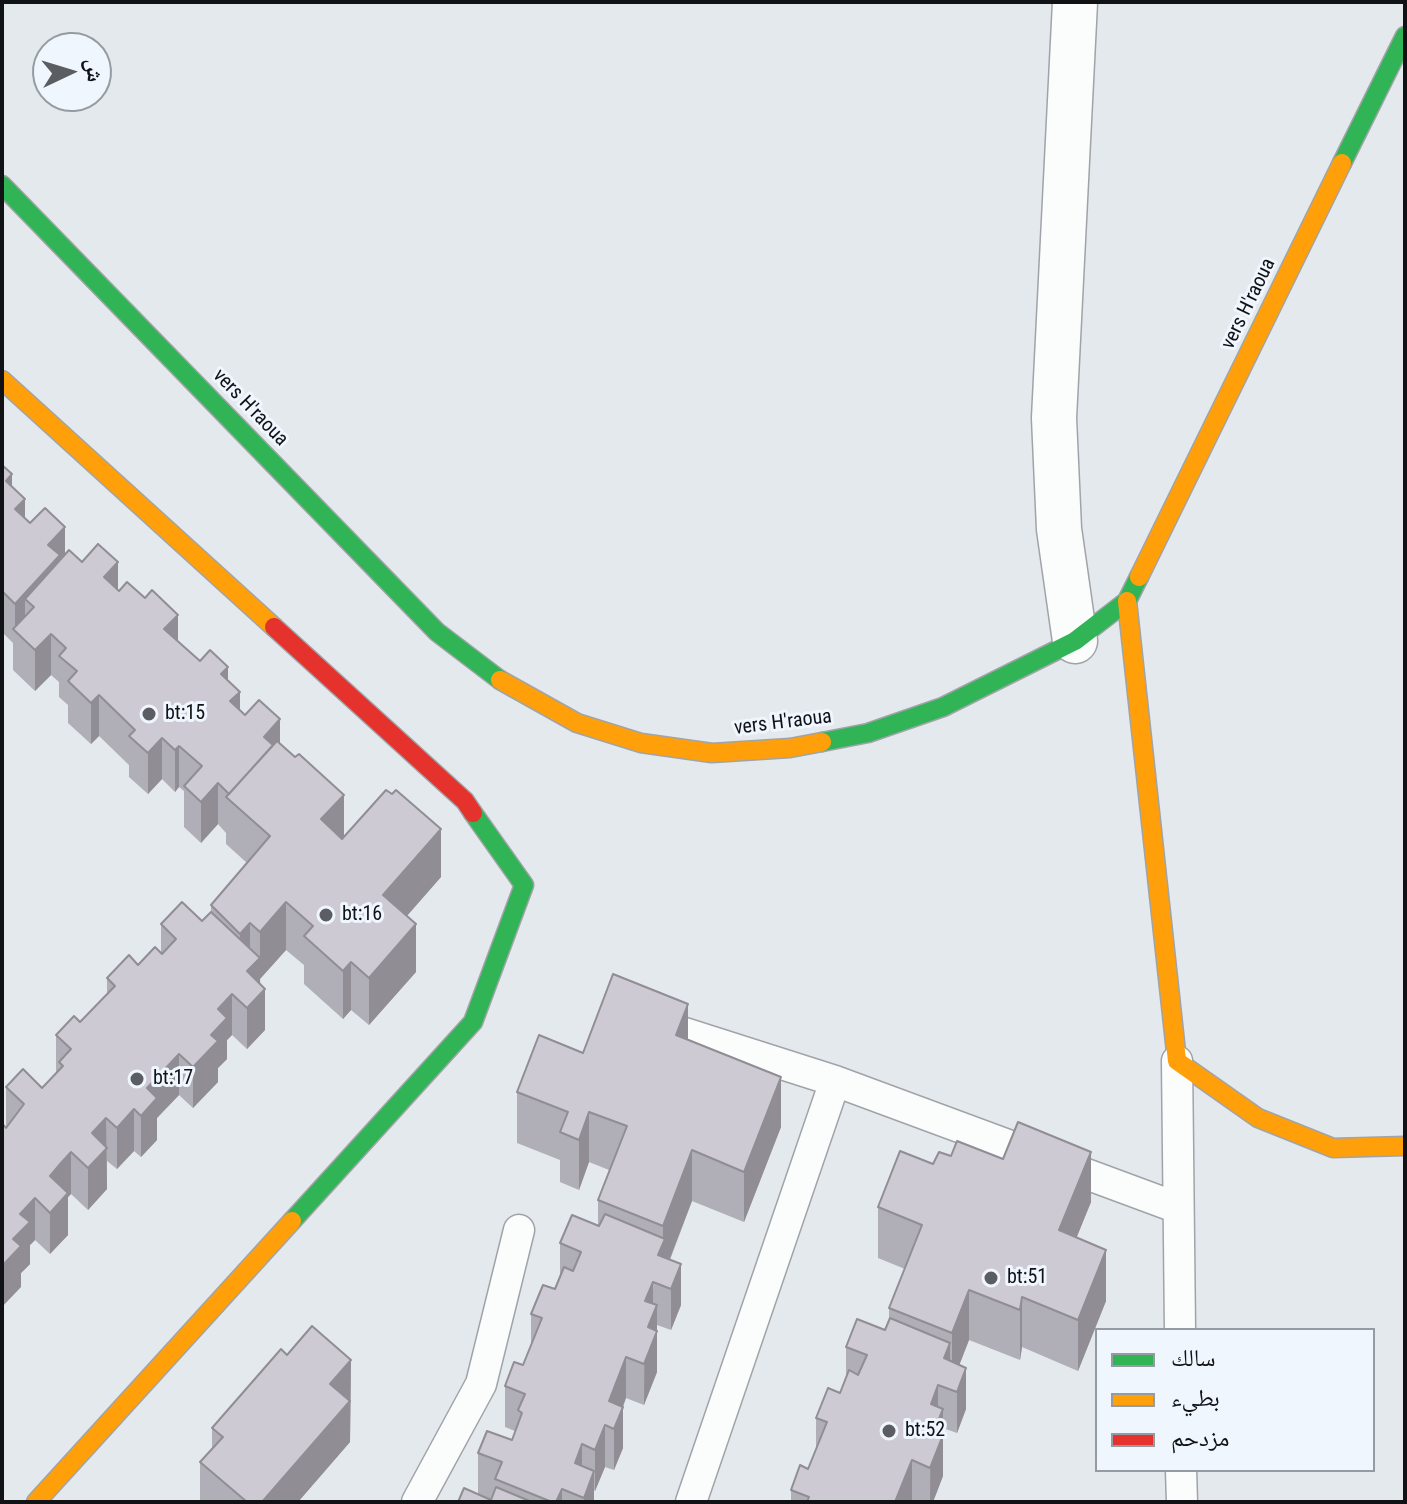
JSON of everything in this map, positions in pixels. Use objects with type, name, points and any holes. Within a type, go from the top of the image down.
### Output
[{"type":"street","points":[[1075,2],[1054,418],[1059,529],[1075,641]]},
{"type":"street","name":"vers H'raoua","points":[[2,185],[437,632],[514,691],[577,723],[641,743],[712,753],[790,748],[868,733],[943,707],[1075,641],[1127,601],[1405,36]]},
{"type":"street","points":[[2,380],[465,801],[524,885],[473,1022],[36,1502]]},
{"type":"street","points":[[1127,601],[1177,1061],[1258,1118],[1333,1148],[1405,1146]]},
{"type":"lane","points":[[672,1029],[835,1081],[1178,1208]]},
{"type":"lane","points":[[1177,1061],[1180,1328]]},
{"type":"lane","points":[[691,1502],[835,1081]]},
{"type":"lane","points":[[417,1502],[481,1384],[519,1230]]},
{"type":"lane","points":[[1181,1472],[1182,1502]]},
{"type":"building","points":[[2,465],[12,474],[6,481],[25,499],[15,509],[30,523],[45,508],[65,527],[48,545],[60,555],[15,604],[2,592]]},
{"type":"building","name":"bt:15","points":[[98,544],[118,562],[104,577],[119,591],[127,582],[145,598],[152,590],[178,615],[164,629],[200,661],[210,650],[228,667],[221,674],[240,692],[230,701],[245,715],[259,700],[280,719],[264,737],[273,745],[229,794],[218,783],[201,802],[184,786],[202,766],[179,746],[175,750],[162,738],[148,753],[129,736],[135,730],[99,695],[91,703],[68,681],[77,671],[59,656],[66,648],[51,634],[35,650],[13,629],[34,607],[25,599],[69,550],[82,562]]},
{"type":"building","points":[[277,741],[295,757],[299,754],[344,795],[321,819],[342,839],[386,790],[392,794],[396,790],[441,829],[383,895],[416,924],[369,978],[351,962],[343,971],[304,936],[313,926],[286,902],[260,932],[250,923],[240,934],[211,905],[270,836],[226,797]]},
{"type":"building","name":"bt:17","points":[[182,902],[202,921],[211,912],[260,958],[247,971],[265,989],[247,1008],[232,994],[218,1009],[227,1018],[211,1035],[218,1041],[193,1067],[179,1054],[147,1088],[157,1098],[141,1116],[134,1109],[117,1128],[106,1118],[92,1133],[107,1148],[88,1168],[71,1152],[50,1176],[68,1193],[50,1213],[35,1198],[20,1214],[30,1222],[13,1239],[21,1246],[2,1266],[2,1123],[6,1128],[24,1104],[6,1087],[23,1069],[42,1088],[63,1066],[59,1062],[71,1049],[56,1035],[74,1016],[80,1022],[115,986],[107,978],[129,955],[138,965],[155,947],[162,954],[176,939],[161,924]]},
{"type":"building","points":[[613,974],[688,1004],[676,1035],[781,1077],[744,1172],[692,1150],[663,1226],[598,1200],[627,1126],[589,1112],[579,1140],[560,1132],[568,1112],[517,1092],[539,1035],[583,1053]]},
{"type":"building","points":[[1018,1122],[1091,1152],[1059,1230],[1106,1250],[1078,1320],[1022,1297],[1020,1310],[969,1290],[952,1333],[889,1308],[922,1225],[878,1207],[900,1151],[933,1164],[939,1152],[951,1156],[957,1141],[1003,1159]]},
{"type":"building","points":[[605,1214],[665,1239],[658,1255],[681,1264],[671,1289],[653,1282],[645,1301],[657,1305],[648,1327],[657,1331],[644,1364],[626,1357],[609,1401],[623,1407],[614,1429],[605,1425],[595,1450],[582,1444],[575,1463],[594,1471],[584,1498],[562,1489],[556,1502],[552,1502],[495,1479],[502,1462],[478,1453],[487,1431],[512,1440],[525,1394],[505,1386],[514,1362],[523,1365],[542,1318],[531,1314],[543,1285],[555,1289],[564,1267],[573,1271],[581,1252],[560,1243],[572,1215],[599,1226]]},
{"type":"building","name":"bt:52","points":[[890,1318],[950,1343],[944,1358],[966,1368],[957,1392],[938,1385],[931,1404],[943,1409],[934,1431],[943,1435],[930,1468],[912,1460],[895,1502],[807,1502],[809,1497],[791,1490],[800,1465],[808,1469],[827,1422],[816,1418],[828,1388],[840,1393],[849,1370],[858,1375],[867,1355],[846,1347],[857,1319],[885,1330]]},
{"type":"building","points":[[312,1326],[351,1360],[330,1384],[350,1401],[262,1502],[247,1502],[200,1462],[223,1437],[212,1428],[281,1349],[287,1355]]},
{"type":"building","points":[[496,1487],[532,1502],[458,1502],[464,1488],[491,1500]]},
{"type":"traffic: fast","points":[[1342,163],[1405,36]]},
{"type":"traffic: fast","points":[[2,185],[437,632],[500,680]]},
{"type":"traffic: fast","points":[[822,742],[868,733],[943,707],[1075,641],[1127,601],[1139,577]]},
{"type":"traffic: fast","points":[[292,1221],[473,1022],[524,885],[473,813]]},
{"type":"traffic: slow","points":[[1139,577],[1342,163]]},
{"type":"traffic: slow","points":[[2,380],[274,627]]},
{"type":"traffic: slow","points":[[1127,601],[1177,1061],[1258,1118],[1333,1148],[1405,1146]]},
{"type":"traffic: slow","points":[[500,680],[577,723],[641,743],[712,753],[790,748],[822,742]]},
{"type":"traffic: slow","points":[[36,1502],[292,1221]]},
{"type":"traffic: jam","points":[[274,627],[465,801],[473,813]]},
{"type":"place","name":"bt:15","points":[[149,714]]},
{"type":"place","name":"bt:16","points":[[326,915]]},
{"type":"place","name":"bt:17","points":[[137,1079]]},
{"type":"place","name":"bt:51","points":[[991,1278]]},
{"type":"place","name":"bt:52","points":[[889,1431]]}]
